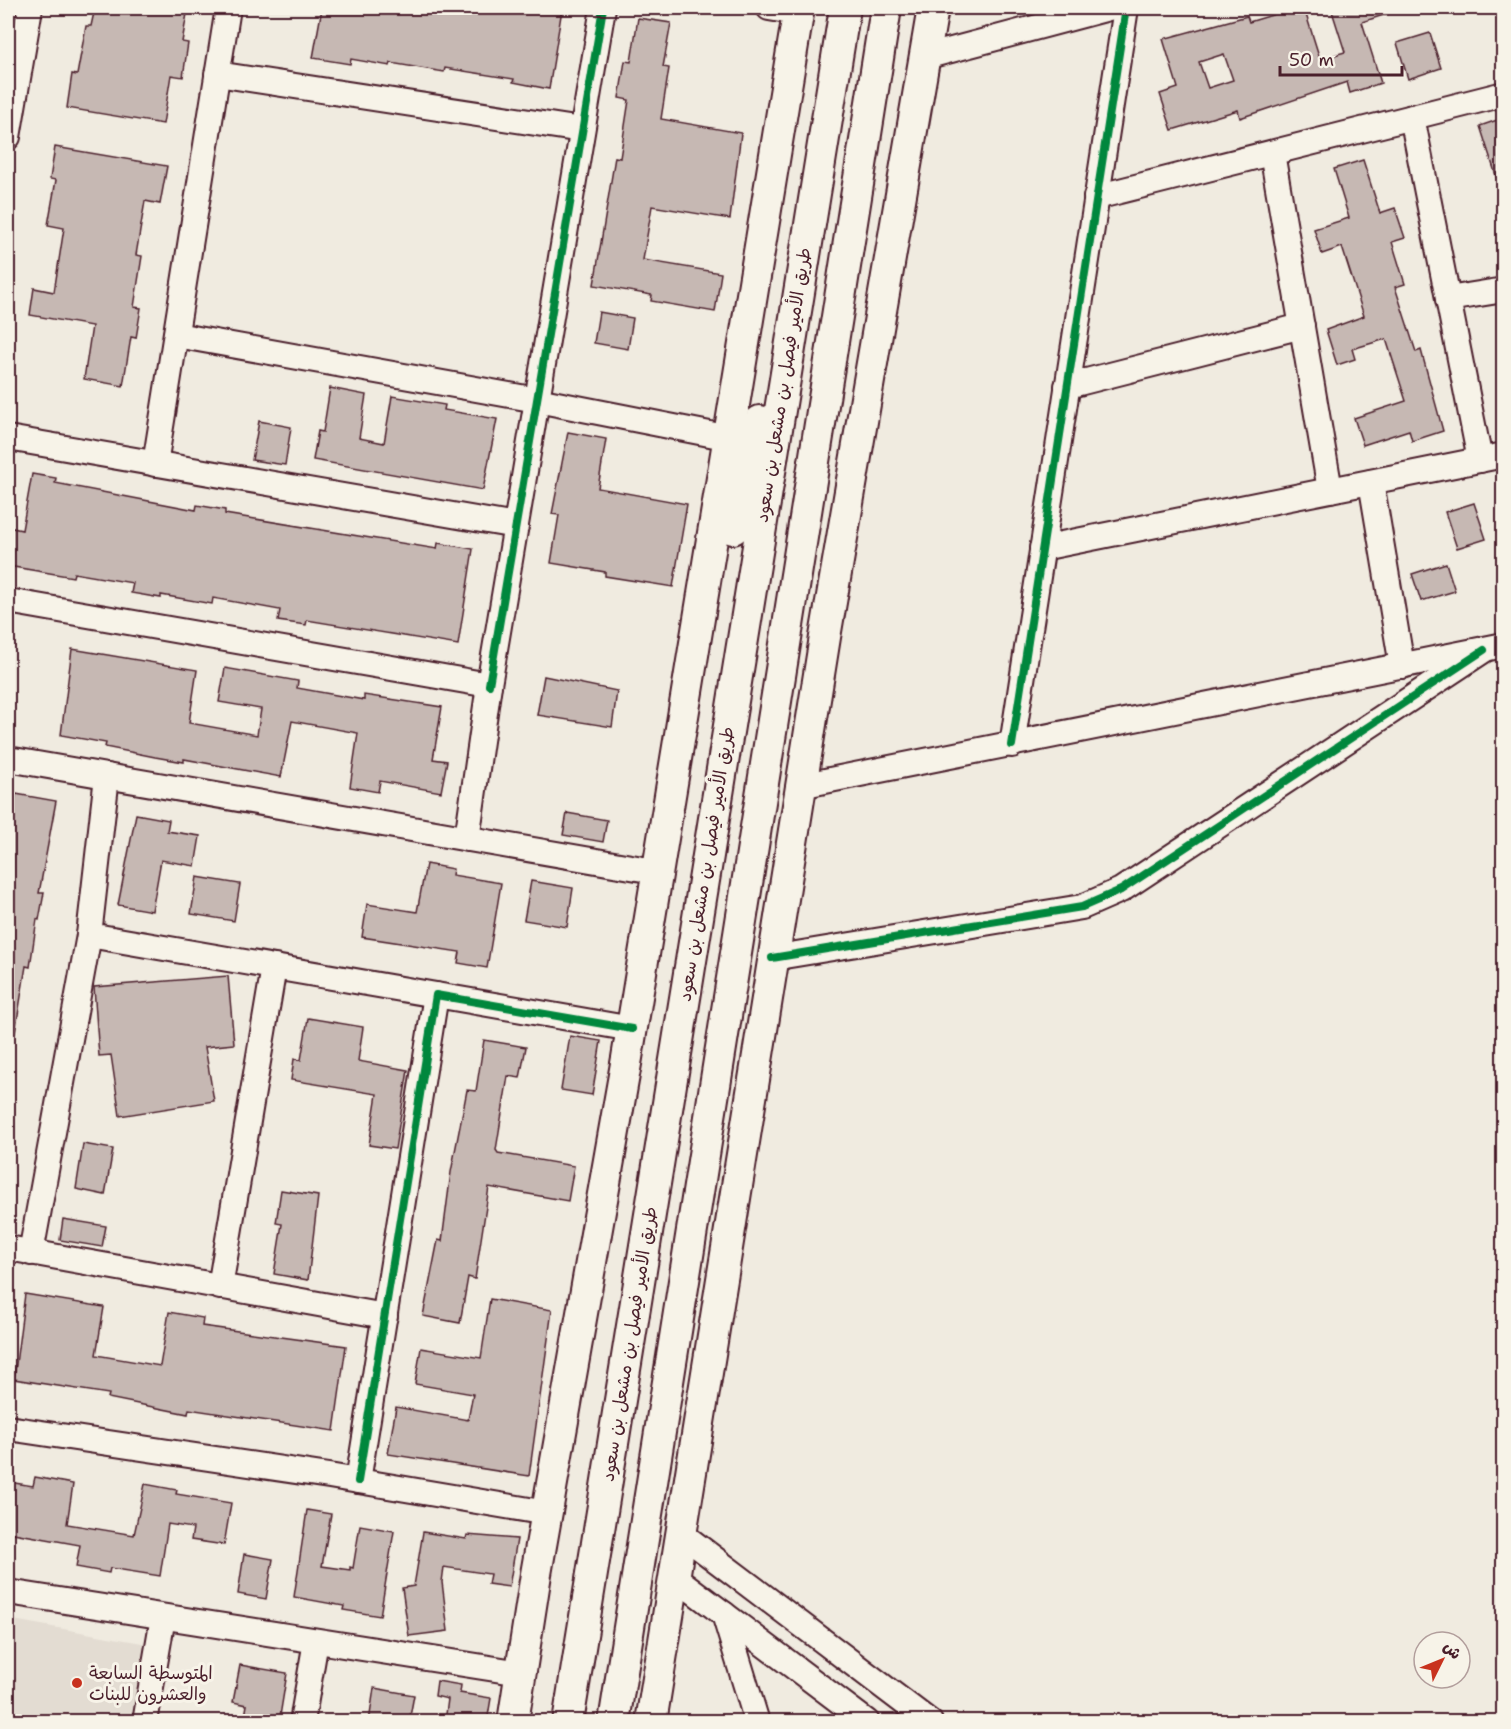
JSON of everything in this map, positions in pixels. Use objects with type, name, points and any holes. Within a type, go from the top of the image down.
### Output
[{"type":"main road","name":"طريق الأمير فيصل بن مشعل بن سعود","points":[[568,1722],[844,8]]},
{"type":"main road","points":[[615,1722],[886,8]]},
{"type":"main road","points":[[651,1722],[683,1535],[800,786],[933,8]]},
{"type":"main road","points":[[513,1722],[547,1513],[659,871],[799,9]]},
{"type":"main road","points":[[825,637],[854,209]]},
{"type":"main road","points":[[675,763],[809,223]]},
{"type":"main road","points":[[693,1226],[772,958]]},
{"type":"street","points":[[8,137],[30,8]]},
{"type":"street","points":[[155,464],[228,8]]},
{"type":"street","points":[[467,839],[489,685],[603,8]]},
{"type":"street","points":[[769,8],[799,9]]},
{"type":"street","points":[[925,57],[1109,8]]},
{"type":"street","points":[[1012,745],[1126,8]]},
{"type":"street","points":[[217,74],[582,129]]},
{"type":"street","points":[[1096,197],[1503,94]]},
{"type":"street","points":[[1412,117],[1480,460]]},
{"type":"street","points":[[1272,153],[1330,490]]},
{"type":"street","points":[[1448,299],[1503,290]]},
{"type":"street","points":[[1067,386],[1302,326]]},
{"type":"street","points":[[176,335],[537,400],[730,438]]},
{"type":"street","points":[[8,438],[516,526]]},
{"type":"street","points":[[1042,548],[1503,455]]},
{"type":"street","points":[[1371,482],[1402,666]]},
{"type":"street","points":[[8,601],[489,685]]},
{"type":"street","points":[[800,786],[1493,647]]},
{"type":"street","points":[[772,958],[1082,907],[1121,890],[1493,647]]},
{"type":"street","points":[[8,759],[659,871]]},
{"type":"street","points":[[107,776],[89,935],[19,1250],[385,1316]]},
{"type":"street","points":[[89,935],[632,1029]]},
{"type":"street","points":[[220,1287],[274,967]]},
{"type":"street","points":[[358,1481],[436,995]]},
{"type":"street","points":[[8,1428],[358,1481],[547,1513]]},
{"type":"street","points":[[683,1535],[930,1722]]},
{"type":"street","points":[[753,1589],[711,1571],[701,1575],[697,1580],[716,1608],[757,1722]]},
{"type":"street","points":[[676,1578],[867,1722]]},
{"type":"street","points":[[8,1592],[521,1673]]},
{"type":"street","points":[[144,1722],[163,1617]]},
{"type":"street","points":[[302,1722],[316,1641]]},
{"type":"shaded area","name":"المتوسطة السابعة والعشرون للبنات","points":[[8,1619],[153,1645],[139,1721],[8,1721]]},
{"type":"building","points":[[95,8],[188,8],[182,42],[188,43],[183,77],[171,75],[163,124],[67,108],[72,74],[77,75],[86,26],[91,26]]},
{"type":"building","points":[[322,8],[562,9],[549,89],[513,82],[514,79],[445,68],[444,72],[391,63],[390,66],[351,59],[350,64],[313,58]]},
{"type":"building","points":[[1296,8],[1304,8],[1320,59],[1345,52],[1331,8],[1398,8],[1399,10],[1362,22],[1381,83],[1350,93],[1347,82],[1240,118],[1238,110],[1172,130],[1160,94],[1178,88],[1163,39],[1247,16],[1249,22]],"holes":[[[1224,54],[1233,80],[1208,88],[1199,62]]]},
{"type":"building","points":[[638,18],[671,23],[663,67],[669,68],[661,119],[741,133],[730,219],[652,206],[643,260],[721,273],[715,312],[651,301],[652,295],[594,285],[615,157],[620,158],[629,100],[619,98],[625,61],[631,62]]},
{"type":"building","points":[[1430,33],[1441,68],[1408,79],[1397,43]]},
{"type":"building","points":[[1503,118],[1503,191],[1501,191],[1480,126]]},
{"type":"building","points":[[55,147],[167,166],[160,204],[145,201],[136,255],[142,256],[134,307],[141,308],[136,338],[131,337],[123,386],[84,379],[92,326],[30,315],[34,288],[54,292],[64,228],[48,225],[56,180],[50,179]]},
{"type":"building","points":[[1363,160],[1380,213],[1395,208],[1405,238],[1392,242],[1405,284],[1395,287],[1416,352],[1421,350],[1443,431],[1412,441],[1409,430],[1363,445],[1354,418],[1406,401],[1386,339],[1352,349],[1355,359],[1337,365],[1326,330],[1364,316],[1342,247],[1322,254],[1314,229],[1349,218],[1334,169]]},
{"type":"building","points":[[599,312],[633,318],[628,349],[594,343]]},
{"type":"building","points":[[330,388],[366,395],[359,438],[384,443],[392,396],[445,405],[444,410],[497,419],[483,490],[313,460],[318,431],[323,432]]},
{"type":"building","points":[[259,421],[291,427],[285,465],[252,460]]},
{"type":"building","points":[[568,432],[606,439],[598,488],[687,504],[673,587],[605,576],[605,572],[551,563],[559,515],[552,514]]},
{"type":"building","points":[[32,474],[56,478],[55,483],[196,510],[197,505],[225,510],[225,514],[437,549],[438,543],[473,549],[458,645],[307,620],[306,625],[278,621],[280,610],[213,598],[212,604],[161,595],[161,598],[131,593],[133,583],[74,573],[73,577],[8,566],[8,527],[22,530]]},
{"type":"building","points":[[1474,503],[1486,539],[1457,548],[1445,512]]},
{"type":"building","points":[[1446,563],[1455,591],[1421,601],[1412,574]]},
{"type":"building","points":[[72,649],[197,670],[189,723],[257,735],[261,709],[219,702],[225,668],[298,681],[297,688],[364,700],[364,695],[442,707],[433,759],[447,761],[441,792],[380,781],[378,792],[350,787],[358,733],[292,721],[281,777],[184,759],[184,762],[155,757],[105,747],[106,743],[61,735]]},
{"type":"building","points":[[544,676],[617,691],[612,727],[537,715]]},
{"type":"building","points":[[16,794],[56,801],[39,893],[44,893],[39,920],[37,919],[30,967],[26,966],[15,1033],[8,1033],[8,846]]},
{"type":"building","points":[[567,813],[607,820],[603,842],[563,835]]},
{"type":"building","points":[[136,814],[169,820],[167,831],[200,836],[195,866],[161,860],[152,911],[118,905]]},
{"type":"building","points":[[426,864],[453,869],[452,875],[501,883],[487,968],[458,963],[460,952],[362,937],[367,904],[417,912]]},
{"type":"building","points":[[197,877],[240,884],[234,921],[191,914]]},
{"type":"building","points":[[531,881],[573,888],[567,927],[524,920]]},
{"type":"building","points":[[228,976],[234,1044],[205,1047],[214,1101],[120,1116],[111,1055],[99,1056],[94,987]]},
{"type":"building","points":[[308,1018],[363,1027],[358,1061],[408,1070],[395,1149],[369,1145],[377,1094],[291,1080],[294,1059],[301,1060]]},
{"type":"building","points":[[570,1036],[601,1041],[592,1095],[561,1090]]},
{"type":"building","points":[[484,1040],[526,1047],[520,1078],[508,1076],[496,1150],[498,1153],[574,1166],[568,1201],[489,1187],[475,1279],[468,1277],[460,1323],[423,1316],[438,1240],[442,1241],[451,1172],[467,1090],[476,1091]]},
{"type":"building","points":[[83,1144],[113,1149],[105,1195],[76,1189]]},
{"type":"building","points":[[281,1190],[318,1196],[308,1280],[274,1274],[282,1224],[276,1223]]},
{"type":"building","points":[[63,1219],[106,1226],[102,1247],[60,1240]]},
{"type":"building","points":[[25,1294],[104,1307],[96,1355],[160,1366],[169,1312],[203,1318],[202,1326],[346,1346],[334,1431],[189,1409],[188,1414],[108,1398],[109,1394],[14,1379]]},
{"type":"building","points":[[490,1299],[552,1310],[529,1476],[388,1454],[396,1407],[468,1420],[473,1394],[415,1384],[421,1348],[481,1358]]},
{"type":"building","points":[[35,1477],[73,1484],[67,1524],[134,1535],[145,1484],[177,1490],[176,1494],[231,1503],[224,1545],[191,1540],[193,1528],[168,1524],[160,1576],[110,1568],[109,1573],[76,1567],[80,1545],[8,1532],[8,1482],[33,1486]]},
{"type":"building","points":[[307,1510],[331,1514],[322,1566],[350,1570],[350,1567],[353,1568],[360,1525],[394,1531],[380,1616],[343,1610],[344,1606],[294,1597]]},
{"type":"building","points":[[423,1532],[466,1539],[467,1535],[517,1539],[509,1587],[488,1584],[490,1574],[444,1567],[442,1582],[448,1631],[409,1636],[402,1588],[414,1586]]},
{"type":"building","points":[[244,1554],[273,1559],[266,1599],[238,1594]]},
{"type":"building","points":[[240,1665],[287,1673],[279,1722],[244,1722],[247,1705],[233,1702]]},
{"type":"building","points":[[437,1681],[461,1685],[460,1693],[491,1698],[487,1722],[445,1722],[448,1699],[435,1696]]},
{"type":"building","points":[[374,1688],[414,1695],[409,1722],[369,1722]]},
{"type":"cycle path","points":[[489,685],[603,8]]},
{"type":"cycle path","points":[[1012,745],[1126,8]]},
{"type":"cycle path","points":[[772,958],[1082,907],[1121,890],[1484,650]]},
{"type":"cycle path","points":[[358,1481],[436,995],[632,1029]]},
{"type":"place","name":"المتوسطة السابعة والعشرون للبنات","points":[[77,1683]]}]
